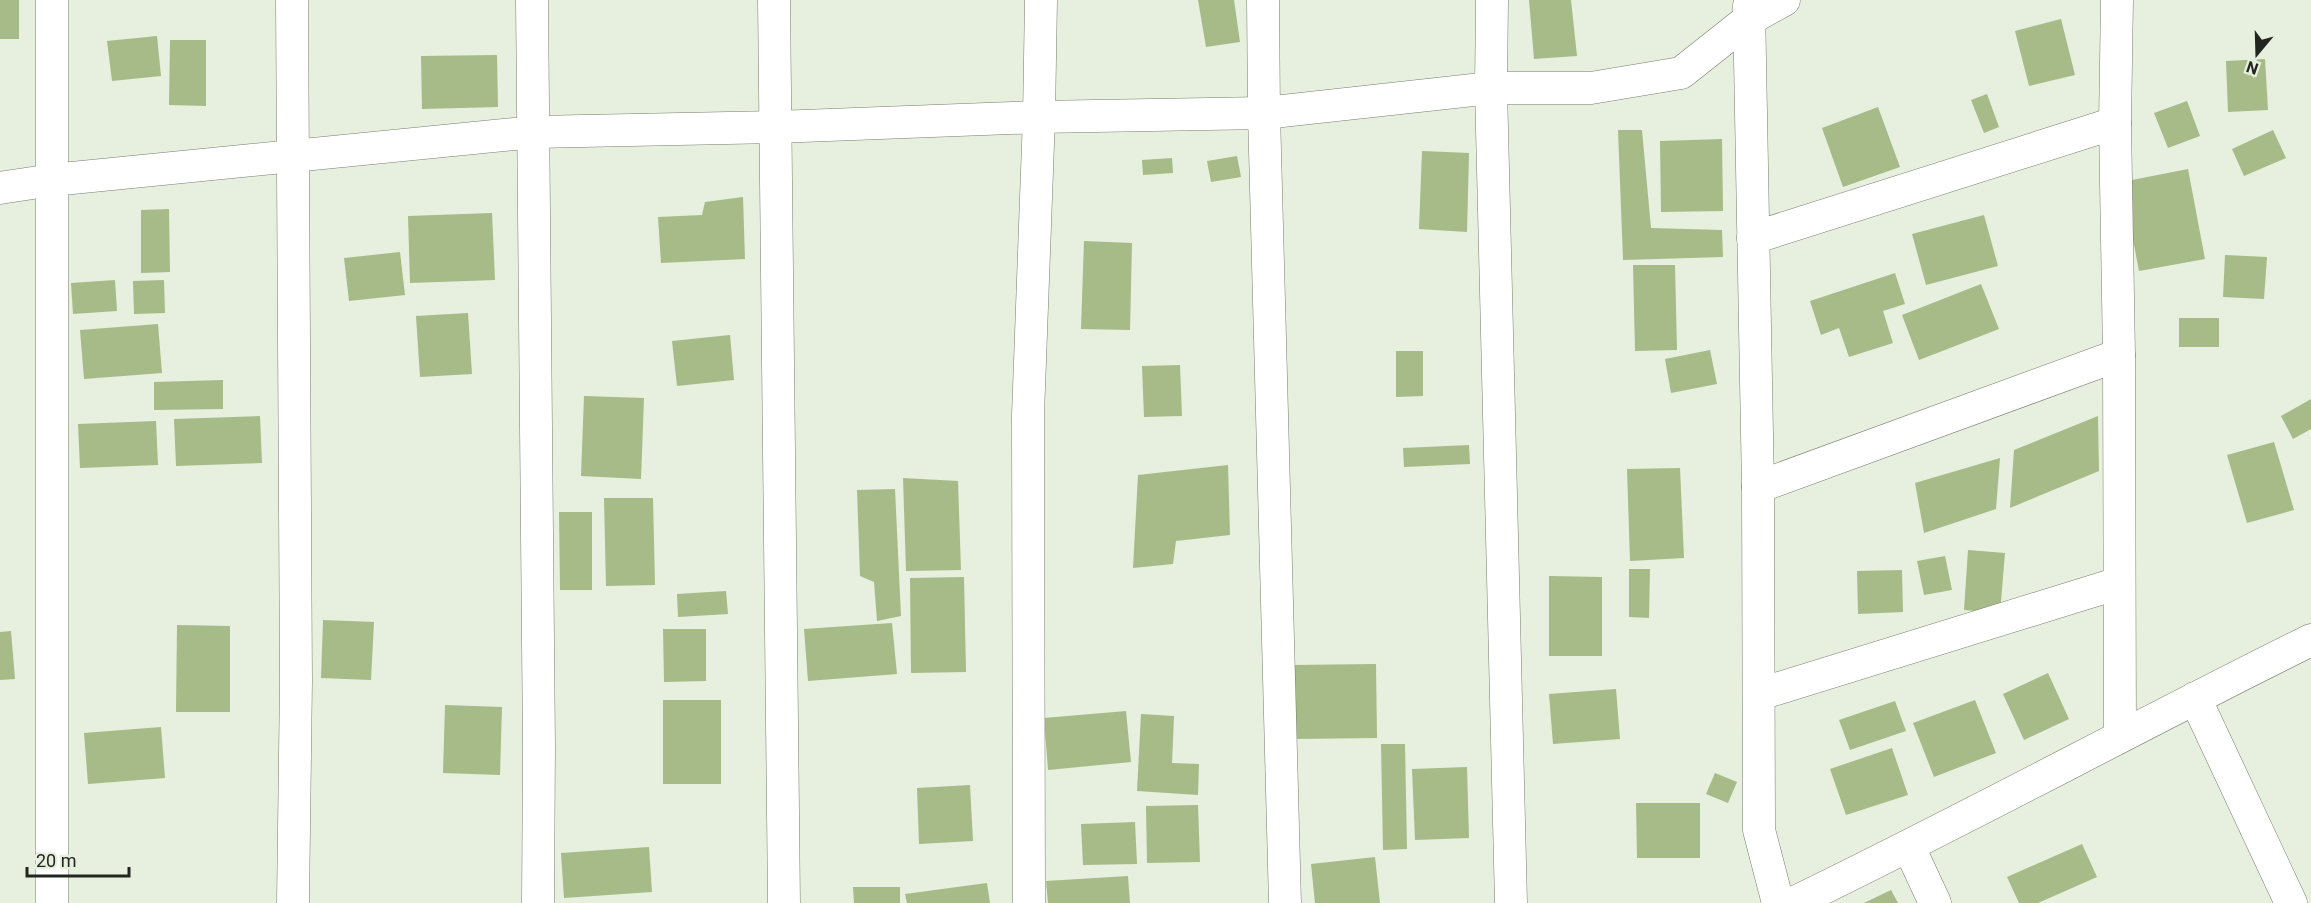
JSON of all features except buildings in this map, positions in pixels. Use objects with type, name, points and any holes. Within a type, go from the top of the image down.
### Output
[{"type":"street","points":[[52,0],[52,903]]},
{"type":"street","points":[[292,0],[296,681],[293,903]]},
{"type":"street","points":[[532,0],[539,735],[538,903]]},
{"type":"street","points":[[774,0],[784,903]]},
{"type":"street","points":[[1029,903],[1028,415],[1041,0]]},
{"type":"street","points":[[1263,0],[1264,113],[1286,903]]},
{"type":"street","points":[[1492,0],[1491,88],[1511,903]]},
{"type":"street","points":[[0,188],[52,180],[534,132],[776,127],[1039,117],[1264,113],[1491,88],[1591,88],[1681,73],[1749,10],[1784,0]]},
{"type":"street","points":[[2117,0],[2115,123],[2119,355],[2120,736]]},
{"type":"street","points":[[1749,10],[1758,487],[1760,830],[1778,903]]},
{"type":"street","points":[[1753,238],[2115,123]]},
{"type":"street","points":[[1758,487],[2119,355]]},
{"type":"street","points":[[1760,694],[2120,583]]},
{"type":"street","points":[[1793,903],[1908,847],[2120,736],[2311,640]]},
{"type":"street","points":[[2195,698],[2291,903]]},
{"type":"street","points":[[1908,847],[1935,903]]}]
